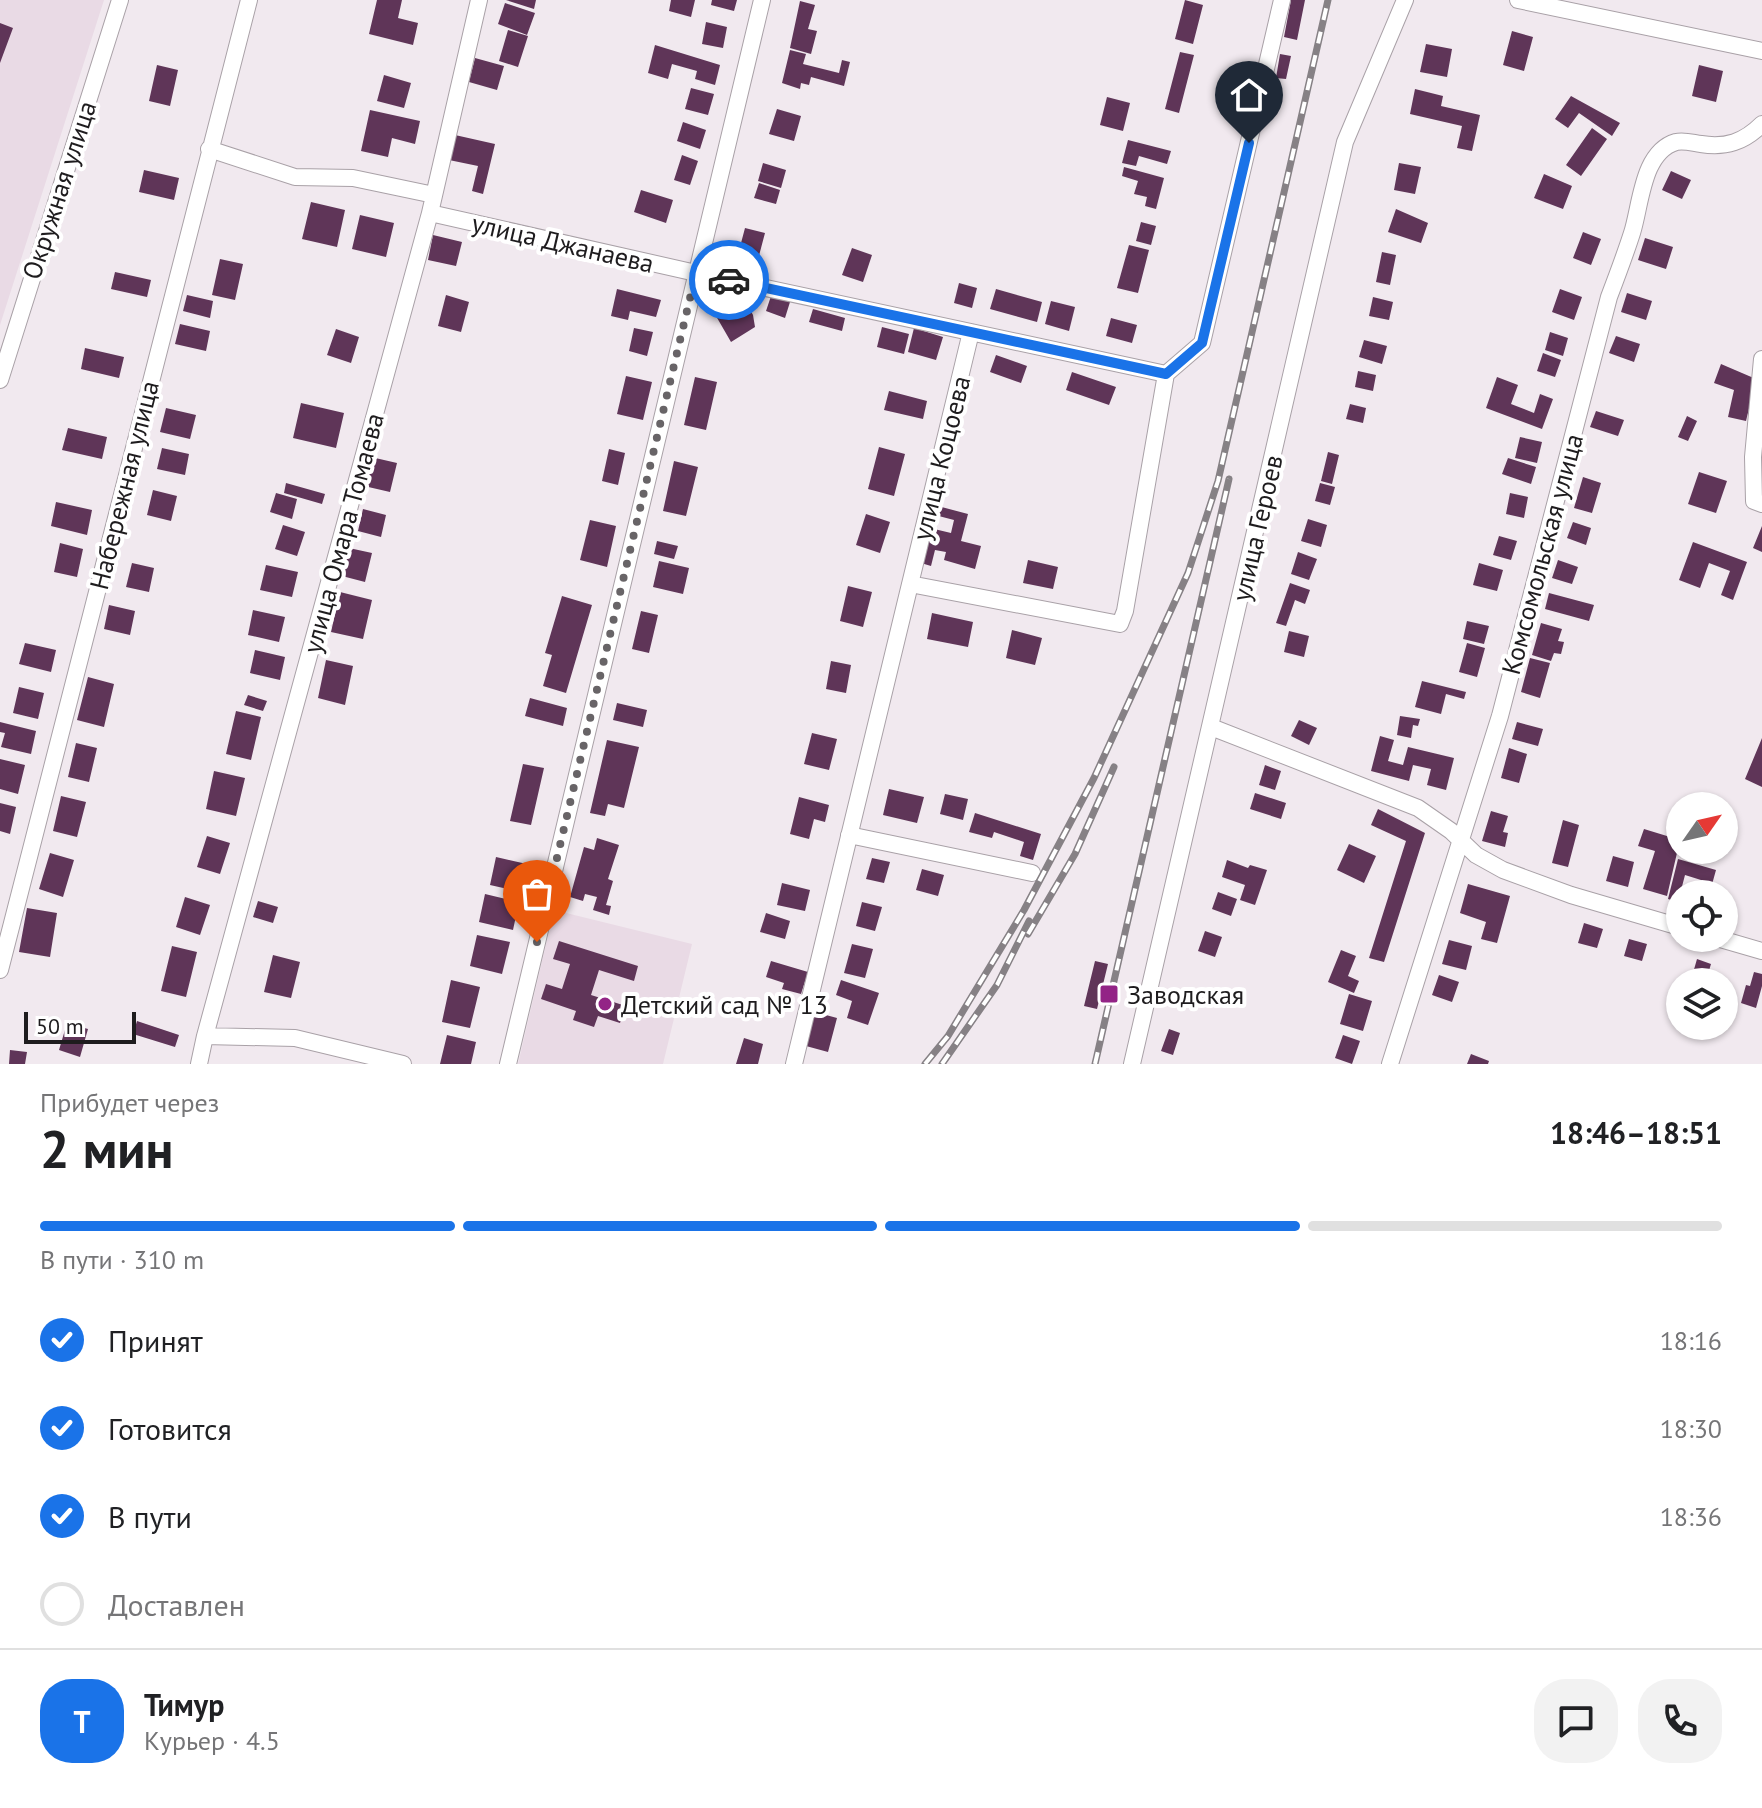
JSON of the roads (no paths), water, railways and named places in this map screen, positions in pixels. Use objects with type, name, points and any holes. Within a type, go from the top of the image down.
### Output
[{"type":"street","name":"Окружная улица","points":[[0,380],[120,0]]},
{"type":"street","name":"Набережная улица","points":[[0,970],[249,0]]},
{"type":"street","name":"улица Омара Томаева","points":[[199,1064],[430,213],[479,0]]},
{"type":"street","points":[[508,1064],[762,0]]},
{"type":"street","points":[[910,584],[1120,624],[1125,611],[1166,374],[1202,343],[1282,0]]},
{"type":"street","name":"улица Героев","points":[[1132,1064],[1345,142],[1405,0]]},
{"type":"street","points":[[1518,0],[1762,51]]},
{"type":"street","name":"Комсомольская улица","points":[[1390,1064],[1500,716],[1609,297],[1633,230],[1650,169],[1664,149],[1678,141],[1722,146],[1737,143],[1762,124]]},
{"type":"street","points":[[209,149],[295,177],[353,178],[434,195]]},
{"type":"street","name":"улица Джанаева","points":[[430,213],[1166,374]]},
{"type":"street","name":"улица Коцоева","points":[[794,1064],[971,332]]},
{"type":"street","points":[[1762,359],[1753,457],[1754,501],[1762,504]]},
{"type":"street","points":[[1211,727],[1418,808],[1451,831],[1476,855],[1503,870],[1571,895],[1666,923]]},
{"type":"street","points":[[849,835],[1032,873]]},
{"type":"street","points":[[1738,944],[1762,951]]},
{"type":"street","points":[[205,1036],[295,1038],[403,1064]]},
{"type":"railway","points":[[925,1064],[948,1036],[1024,910],[1094,778],[1188,573],[1218,481],[1328,0]]},
{"type":"railway","points":[[1095,1064],[1229,479]]},
{"type":"railway","points":[[1028,934],[1075,854],[1114,767]]},
{"type":"railway","points":[[942,1064],[997,985],[1029,921]]},
{"type":"place","name":"Заводская","points":[[1109,994]]},
{"type":"place","name":"Детский сад № 13","points":[[605,1004]]}]
